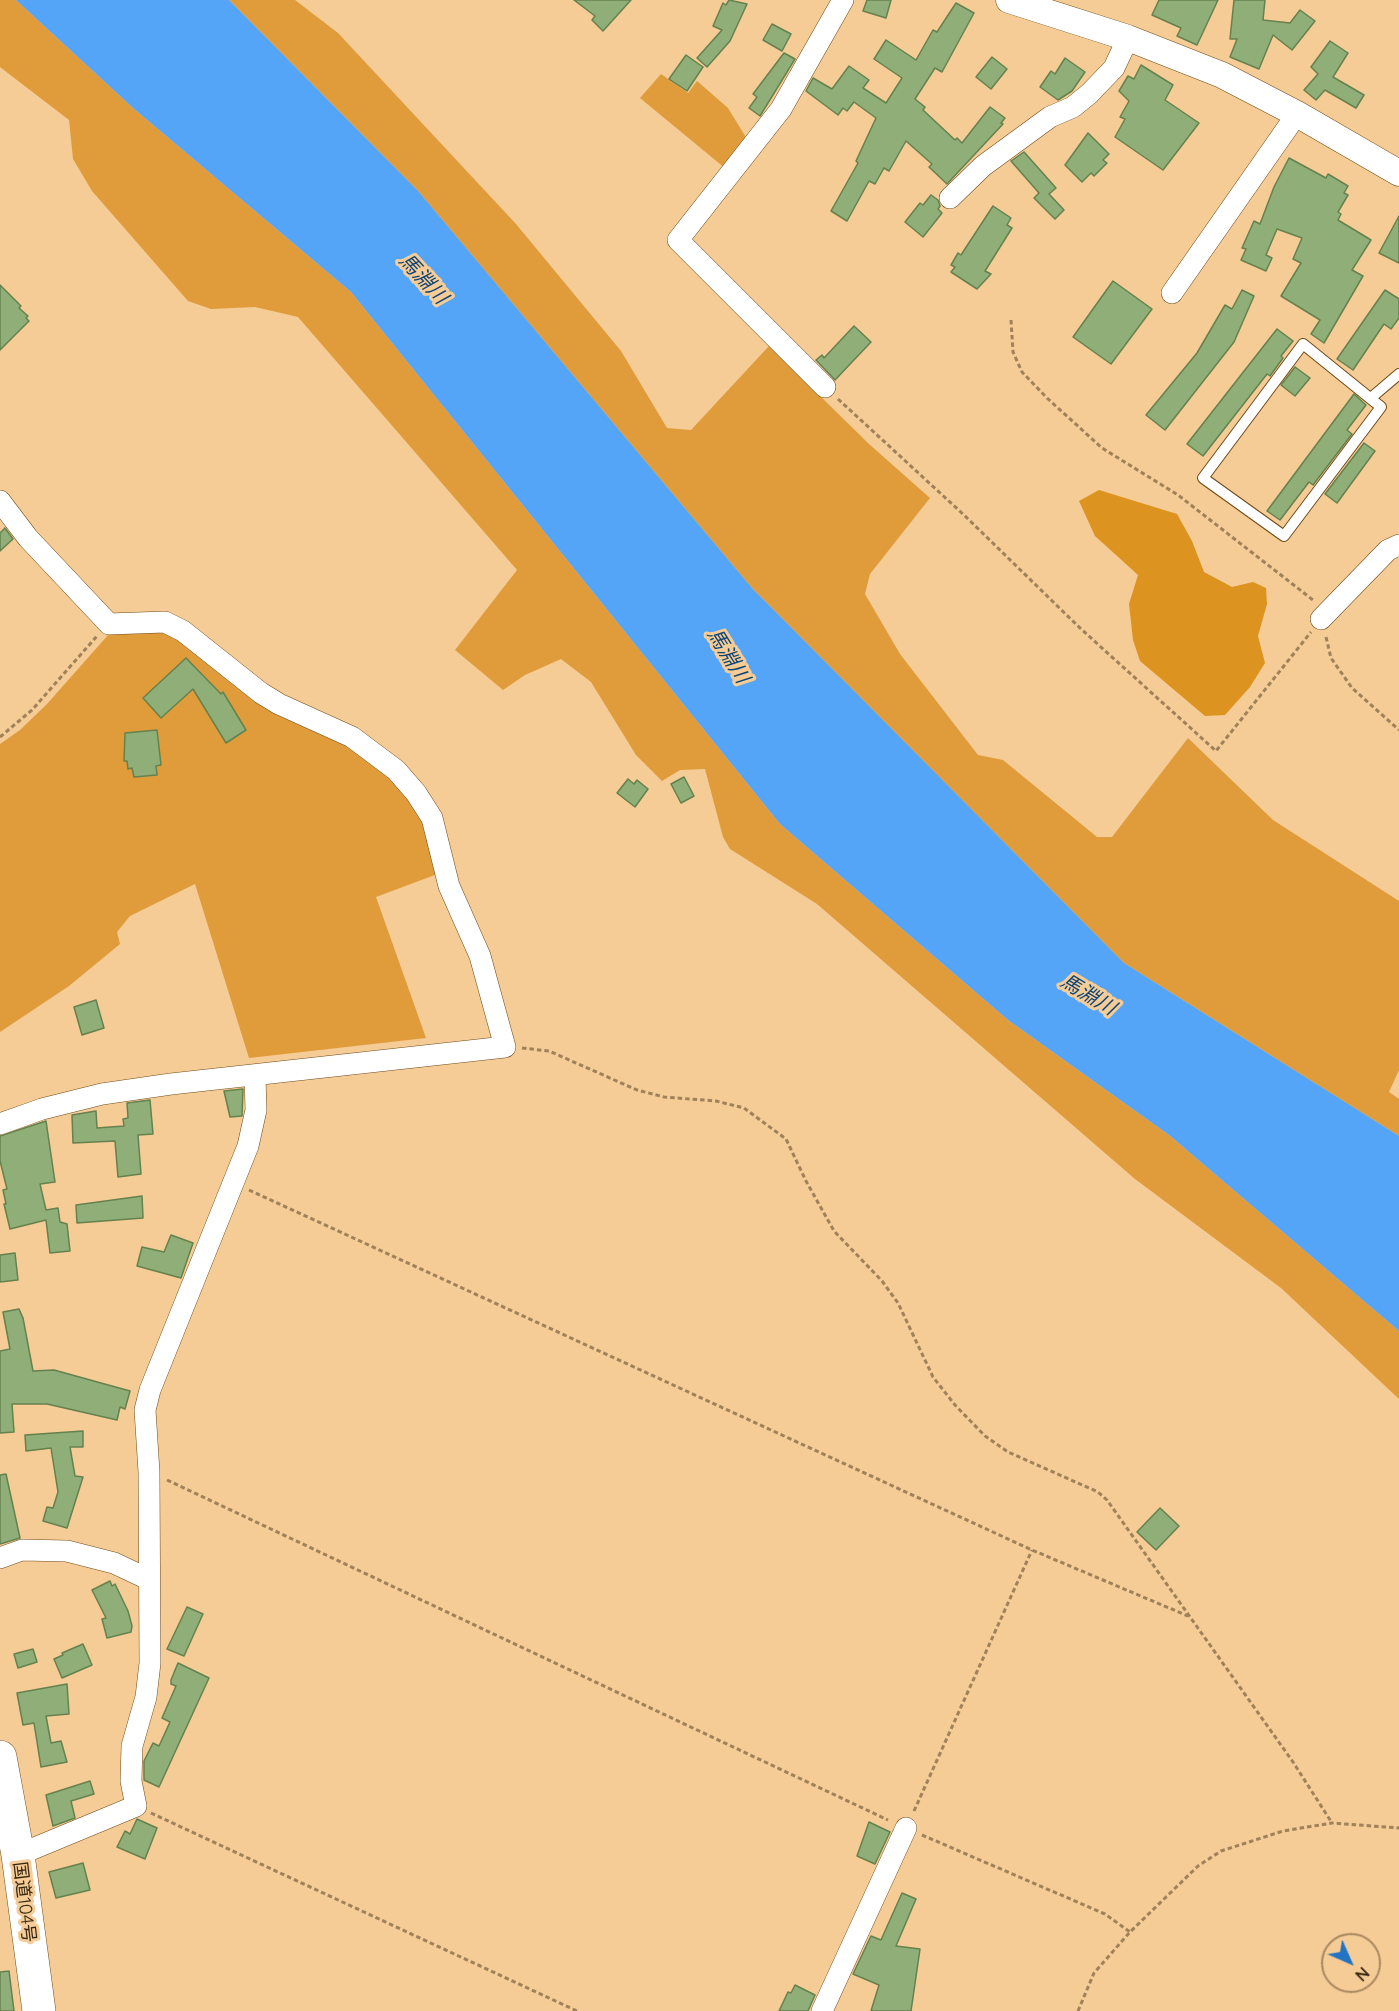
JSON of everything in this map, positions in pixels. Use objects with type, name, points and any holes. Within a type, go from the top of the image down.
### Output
[{"type":"highway","name":"国道104号","points":[[0,1757],[13,1872],[39,2011]]},
{"type":"street","points":[[825,387],[678,240],[781,109],[843,0]]},
{"type":"street","points":[[1009,0],[1128,38],[1222,75],[1297,114],[1399,173]]},
{"type":"street","points":[[950,198],[983,166],[1050,117],[1073,107],[1089,94],[1114,68],[1128,38]]},
{"type":"street","points":[[1172,293],[1297,114]]},
{"type":"street","points":[[0,501],[28,538],[109,624],[165,622],[183,631],[261,693],[279,704],[352,736],[396,770],[416,793],[432,818],[449,886],[480,956],[505,1047],[171,1084],[102,1094],[42,1109],[0,1124]]},
{"type":"street","points":[[1321,619],[1388,550],[1399,545]]},
{"type":"street","points":[[13,1872],[136,1806],[131,1781],[132,1746],[146,1697],[150,1663],[149,1472],[145,1410],[150,1390],[248,1146],[255,1110],[255,1076]]},
{"type":"street","points":[[0,1558],[22,1550],[67,1551],[114,1563],[148,1579]]},
{"type":"street","points":[[822,2011],[906,1828]]},
{"type":"lane","points":[[1303,344],[1372,397],[1381,407],[1284,536],[1203,478],[1303,344]]},
{"type":"lane","points":[[1372,397],[1399,374]]},
{"type":"path","points":[[1011,320],[1013,352],[1022,372],[1102,448],[1178,495],[1307,594],[1317,604],[1331,658],[1352,688],[1399,730]]},
{"type":"path","points":[[825,387],[964,514],[1081,629],[1216,751],[1321,619]]},
{"type":"path","points":[[0,737],[32,710],[109,624]]},
{"type":"path","points":[[505,1047],[549,1051],[638,1089],[664,1097],[716,1101],[744,1108],[786,1139],[834,1231],[882,1281],[893,1296],[933,1377],[955,1405],[985,1436],[1008,1452],[1098,1492],[1107,1500],[1293,1762],[1332,1823]]},
{"type":"path","points":[[233,1183],[1032,1550],[1189,1616]]},
{"type":"path","points":[[149,1472],[906,1828],[1105,1914],[1130,1932]]},
{"type":"path","points":[[906,1828],[1032,1550]]},
{"type":"path","points":[[136,1806],[577,2011]]},
{"type":"path","points":[[1078,2011],[1094,1973],[1130,1932],[1198,1866],[1221,1851],[1282,1831],[1332,1823],[1399,1828]]},
{"type":"shaded area","points":[[0,0],[16,0],[133,108],[351,292],[780,824],[1008,1020],[1169,1135],[1399,1331],[1399,1399],[1281,1288],[1135,1179],[817,904],[730,849],[723,837],[705,769],[680,770],[662,781],[636,755],[591,682],[561,659],[525,675],[503,690],[455,650],[517,570],[298,317],[255,307],[211,309],[188,301],[92,191],[73,159],[69,120],[0,67]]},
{"type":"shaded area","points":[[229,0],[295,0],[338,33],[516,224],[621,351],[667,428],[691,430],[769,346],[869,444],[930,498],[870,574],[865,594],[900,654],[978,755],[1003,760],[1097,837],[1112,837],[1188,738],[1273,820],[1399,901],[1399,1070],[1389,1092],[1399,1099],[1399,1136],[1124,963],[752,588],[419,192]]},
{"type":"shaded area","points":[[661,74],[688,93],[697,81],[728,108],[747,139],[726,169],[640,98]]},
{"type":"shaded area","points":[[1099,490],[1177,514],[1192,541],[1204,572],[1232,587],[1253,582],[1266,588],[1267,604],[1258,636],[1265,663],[1250,687],[1225,715],[1205,716],[1140,661],[1133,640],[1129,604],[1138,575],[1095,536],[1079,501]]},
{"type":"shaded area","points":[[160,630],[178,638],[343,741],[392,777],[425,823],[440,873],[376,897],[426,1038],[249,1058],[195,884],[130,916],[117,932],[120,944],[69,986],[0,1032],[0,744],[20,730],[47,704],[109,634]]},
{"type":"water","name":"馬淵川","points":[[16,0],[229,0],[419,192],[752,588],[1124,963],[1399,1136],[1399,1331],[1169,1135],[1008,1020],[780,824],[351,292],[133,108]]},
{"type":"building","points":[[574,0],[631,0],[603,31],[592,20],[595,16]]},
{"type":"building","points":[[729,0],[747,4],[730,41],[707,67],[697,58],[722,30],[713,26],[723,3],[726,5]]},
{"type":"building","points":[[867,0],[891,0],[886,18],[863,11]]},
{"type":"building","points":[[1159,0],[1218,0],[1197,45],[1177,36],[1181,28],[1152,15]]},
{"type":"building","points":[[1234,0],[1265,0],[1263,20],[1290,23],[1300,10],[1315,21],[1292,50],[1273,35],[1259,69],[1230,57],[1237,39],[1230,39]]},
{"type":"building","points":[[956,3],[974,13],[942,72],[935,68],[915,99],[925,107],[923,110],[955,140],[957,138],[962,143],[990,107],[1005,118],[1001,123],[1003,124],[947,184],[929,167],[932,164],[906,141],[889,171],[884,168],[875,184],[869,181],[847,221],[831,211],[858,163],[856,161],[876,118],[854,102],[847,111],[843,108],[838,115],[806,91],[813,78],[832,89],[849,66],[869,80],[863,88],[886,103],[902,78],[874,59],[886,40],[916,60],[933,30],[937,32]]},
{"type":"building","points":[[772,24],[791,34],[782,51],[763,40]]},
{"type":"building","points":[[1330,41],[1348,53],[1333,77],[1364,95],[1356,108],[1325,90],[1316,100],[1304,90],[1318,74],[1311,67]]},
{"type":"building","points":[[784,53],[795,59],[760,116],[749,108],[757,97],[753,94]]},
{"type":"building","points":[[686,55],[703,67],[687,91],[669,79]]},
{"type":"building","points":[[992,57],[1007,69],[991,89],[976,77]]},
{"type":"building","points":[[1065,58],[1085,72],[1072,91],[1058,100],[1040,87],[1051,71],[1055,74]]},
{"type":"building","points":[[1141,65],[1173,85],[1165,100],[1199,123],[1163,170],[1115,137],[1125,119],[1120,117],[1129,101],[1119,91],[1128,76],[1134,79]]},
{"type":"building","points":[[1088,133],[1109,154],[1103,160],[1107,163],[1094,176],[1091,173],[1082,182],[1065,165]]},
{"type":"building","points":[[1024,152],[1056,188],[1049,194],[1064,210],[1055,219],[1034,198],[1039,193],[1011,161]]},
{"type":"building","points":[[1289,158],[1326,178],[1328,174],[1348,186],[1344,193],[1348,195],[1338,212],[1341,214],[1338,220],[1371,240],[1352,270],[1363,276],[1324,343],[1311,334],[1320,320],[1281,296],[1301,263],[1293,259],[1302,238],[1277,229],[1266,255],[1272,258],[1266,271],[1241,260],[1246,249],[1242,248],[1254,221],[1260,224],[1274,187]]},
{"type":"building","points":[[931,195],[938,200],[940,206],[938,209],[942,213],[923,237],[905,222],[920,203],[923,205]]},
{"type":"building","points":[[993,206],[1011,218],[1007,225],[1012,228],[985,271],[991,274],[977,289],[951,272],[955,267],[951,265],[958,253],[961,255]]},
{"type":"building","points":[[1399,216],[1399,263],[1379,253]]},
{"type":"building","points":[[1113,281],[1152,309],[1111,364],[1073,337]]},
{"type":"building","points":[[0,285],[21,306],[19,308],[28,316],[26,318],[29,321],[0,350]]},
{"type":"building","points":[[1242,290],[1254,296],[1234,342],[1165,430],[1146,415],[1197,353],[1225,305],[1232,309]]},
{"type":"building","points":[[1385,290],[1399,299],[1399,318],[1391,329],[1384,324],[1353,370],[1337,359]]},
{"type":"building","points":[[854,326],[871,342],[835,380],[816,360],[822,355],[824,358]]},
{"type":"building","points":[[1277,329],[1293,341],[1270,376],[1267,374],[1203,456],[1187,444]]},
{"type":"building","points":[[1295,367],[1310,378],[1295,396],[1281,385]]},
{"type":"building","points":[[1354,394],[1366,405],[1347,430],[1352,434],[1313,485],[1309,482],[1280,520],[1267,511]]},
{"type":"building","points":[[1364,443],[1375,451],[1337,503],[1325,494]]},
{"type":"building","points":[[5,528],[13,539],[0,551],[0,533]]},
{"type":"building","points":[[186,658],[221,694],[223,692],[246,730],[226,743],[193,689],[161,718],[143,698]]},
{"type":"building","points":[[157,730],[161,765],[156,766],[157,775],[134,777],[132,768],[128,769],[127,761],[124,761],[125,733]]},
{"type":"building","points":[[684,777],[694,796],[681,803],[671,784]]},
{"type":"building","points":[[628,779],[634,784],[637,780],[648,789],[635,807],[617,793]]},
{"type":"building","points":[[96,1000],[104,1028],[82,1035],[74,1007]]},
{"type":"building","points":[[243,1089],[242,1116],[230,1117],[224,1091]]},
{"type":"building","points":[[150,1100],[153,1134],[138,1135],[141,1174],[118,1177],[115,1141],[73,1143],[72,1115],[96,1111],[97,1128],[124,1126],[123,1119],[128,1118],[127,1103]]},
{"type":"building","points":[[46,1121],[55,1182],[40,1184],[46,1210],[58,1208],[60,1222],[67,1224],[70,1251],[50,1253],[46,1220],[10,1229],[4,1204],[6,1204],[3,1190],[7,1189],[0,1161],[0,1136]]},
{"type":"building","points":[[142,1196],[143,1218],[77,1223],[76,1205]]},
{"type":"building","points":[[171,1235],[193,1243],[181,1278],[137,1266],[142,1247],[164,1252]]},
{"type":"building","points":[[15,1253],[18,1280],[0,1282],[0,1255]]},
{"type":"building","points":[[19,1309],[23,1318],[33,1371],[54,1370],[130,1391],[125,1409],[120,1407],[117,1420],[47,1404],[12,1404],[14,1432],[0,1433],[0,1351],[10,1349],[3,1312]]},
{"type":"building","points":[[83,1431],[83,1447],[70,1447],[75,1476],[83,1477],[67,1528],[43,1521],[47,1507],[53,1508],[58,1492],[51,1448],[26,1451],[25,1435]]},
{"type":"building","points":[[6,1474],[20,1538],[0,1544],[0,1475]]},
{"type":"building","points":[[1160,1508],[1179,1526],[1156,1550],[1137,1532]]},
{"type":"building","points":[[110,1581],[112,1586],[115,1584],[128,1611],[132,1626],[131,1632],[107,1638],[102,1619],[106,1618],[92,1590]]},
{"type":"building","points":[[187,1607],[203,1614],[184,1656],[167,1649]]},
{"type":"building","points":[[83,1644],[92,1665],[62,1678],[54,1659]]},
{"type":"building","points":[[33,1649],[37,1662],[18,1668],[14,1654]]},
{"type":"building","points":[[178,1663],[209,1678],[159,1787],[144,1780],[144,1761],[153,1743],[159,1746],[170,1722],[162,1718],[176,1686],[171,1684],[171,1680]]},
{"type":"building","points":[[67,1684],[69,1714],[46,1716],[51,1743],[61,1741],[67,1762],[41,1767],[34,1723],[23,1725],[17,1693]]},
{"type":"building","points":[[90,1781],[94,1794],[71,1801],[75,1818],[53,1826],[46,1795]]},
{"type":"building","points":[[137,1819],[157,1828],[145,1859],[117,1847],[125,1831],[130,1834]]},
{"type":"building","points":[[869,1822],[890,1832],[875,1864],[857,1856]]},
{"type":"building","points":[[83,1863],[90,1890],[56,1898],[49,1872]]},
{"type":"building","points":[[902,1893],[916,1899],[896,1946],[920,1949],[911,2011],[871,2011],[879,1985],[853,1974],[871,1936],[881,1940]]},
{"type":"building","points":[[9,1971],[14,2011],[0,2011],[0,1972]]},
{"type":"building","points":[[795,1985],[815,1995],[808,2011],[779,2011],[788,1992],[791,1993]]}]
